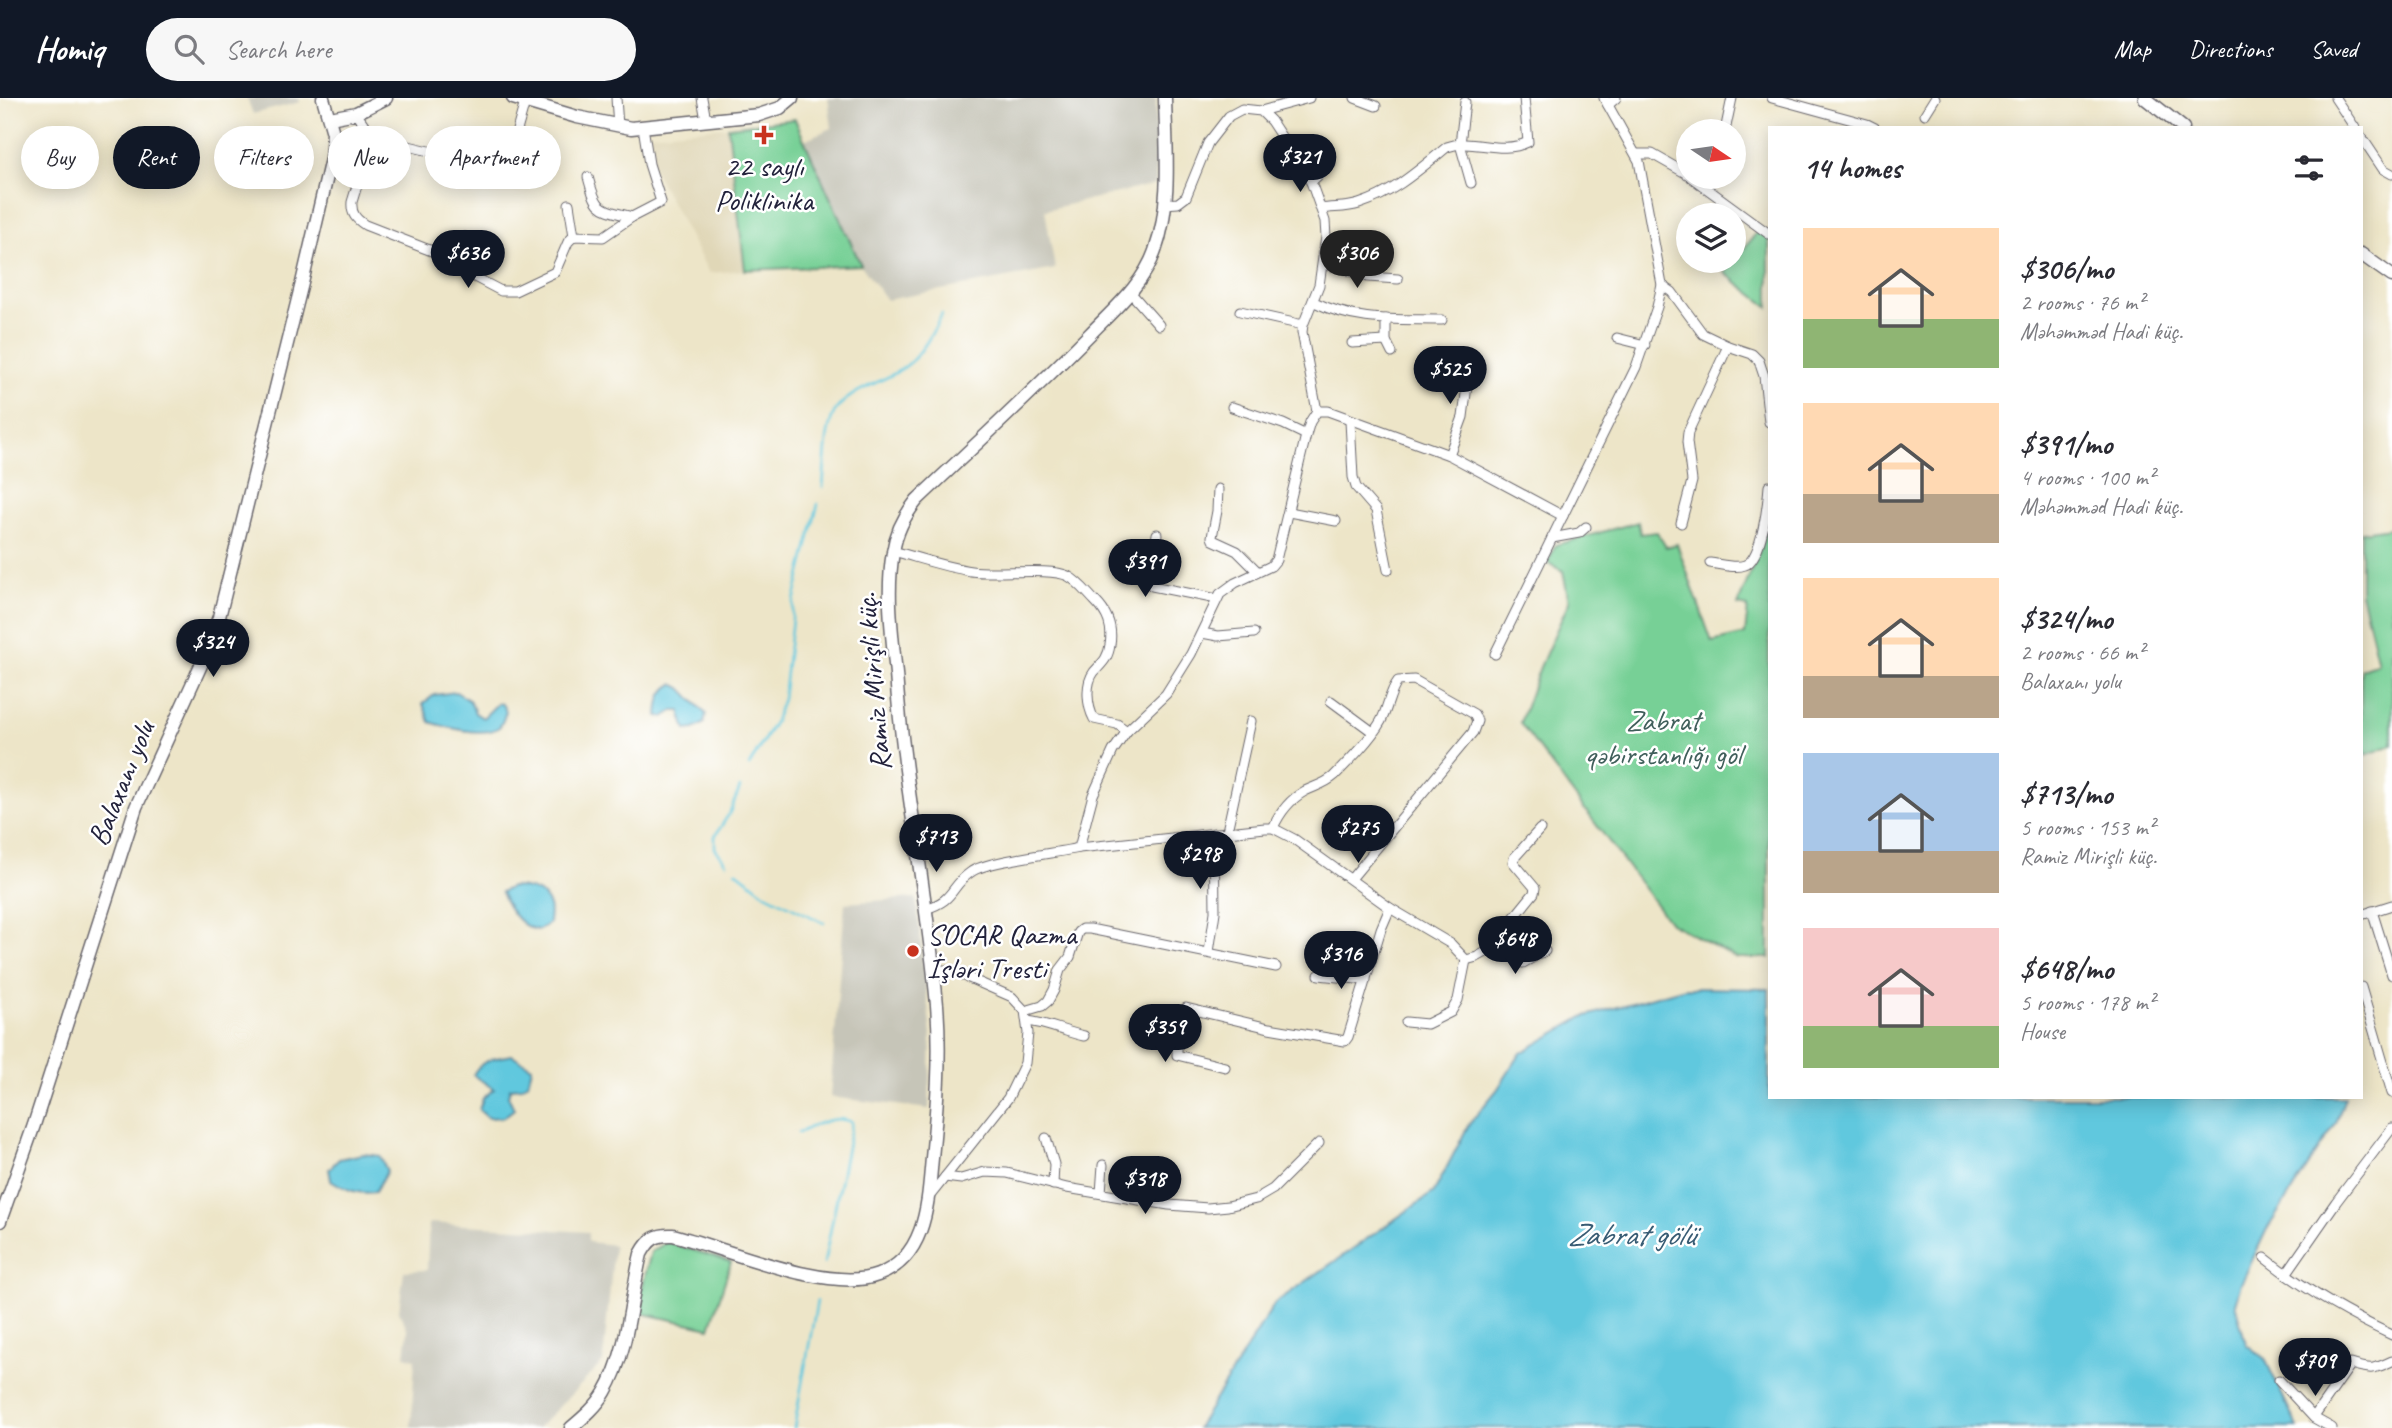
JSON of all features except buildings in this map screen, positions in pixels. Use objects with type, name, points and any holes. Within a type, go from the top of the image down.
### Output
[{"type":"street","name":"Balaxanı yolu","points":[[0,1221],[42,1102],[135,807],[201,665],[219,617],[328,174],[332,146],[330,118],[323,98]]},
{"type":"street","points":[[330,118],[356,113],[386,98]]},
{"type":"street","points":[[616,98],[618,126]]},
{"type":"street","points":[[702,98],[706,120]]},
{"type":"street","points":[[516,126],[519,100],[618,126],[643,127],[766,113],[780,108],[792,98]]},
{"type":"street","name":"Ramiz Mirişli küç.","points":[[571,1428],[596,1405],[613,1375],[624,1341],[642,1254],[648,1241],[655,1236],[673,1235],[687,1238],[817,1277],[859,1280],[888,1271],[912,1248],[923,1227],[929,1197],[939,1067],[939,1032],[898,704],[891,612],[893,551],[901,523],[917,500],[1069,355],[1142,278],[1154,254],[1161,228],[1166,184],[1165,98]]},
{"type":"street","points":[[1164,204],[1178,203],[1186,198],[1208,144],[1229,116],[1242,109],[1261,111],[1309,98]]},
{"type":"street","points":[[1355,98],[1376,106]]},
{"type":"street","points":[[1321,209],[1350,206],[1383,194],[1395,188],[1447,147],[1460,144],[1491,148],[1518,147],[1528,142],[1524,98]]},
{"type":"street","points":[[1494,654],[1611,421],[1645,345],[1662,285],[1644,182],[1636,154],[1606,101],[1616,98]]},
{"type":"street","points":[[1728,119],[1732,98]]},
{"type":"street","points":[[1772,98],[1868,126]]},
{"type":"street","points":[[1925,114],[1935,98]]},
{"type":"street","points":[[2145,98],[2180,126]]},
{"type":"street","points":[[2335,98],[2354,126]]},
{"type":"street","points":[[1465,102],[1460,144],[1471,183]]},
{"type":"street","points":[[1079,848],[1102,772],[1127,731],[1166,694],[1202,633],[1217,599],[1226,588],[1276,561],[1306,435],[1317,411],[1304,347],[1303,325],[1314,302],[1323,264],[1326,237],[1321,209],[1311,182],[1271,121],[1261,111]]},
{"type":"street","points":[[356,113],[365,126]]},
{"type":"street","points":[[574,236],[603,237],[632,217],[661,202],[649,164],[643,127]]},
{"type":"street","points":[[2363,139],[2383,169],[2392,174]]},
{"type":"street","points":[[1636,154],[1652,154],[1676,168]]},
{"type":"street","points":[[1311,182],[1331,164]]},
{"type":"street","points":[[588,177],[600,207],[632,217]]},
{"type":"street","points":[[356,189],[352,202],[356,219],[437,253],[501,291],[515,291],[555,272],[574,236],[569,204]]},
{"type":"street","points":[[1746,221],[1768,233]]},
{"type":"street","points":[[454,265],[465,237]]},
{"type":"street","points":[[2363,255],[2392,276]]},
{"type":"street","points":[[1323,264],[1368,277],[1398,279]]},
{"type":"street","points":[[1662,285],[1672,292],[1703,334],[1752,354],[1759,361],[1764,376],[1768,413]]},
{"type":"street","points":[[1130,292],[1160,325]]},
{"type":"street","points":[[1314,302],[1348,316],[1442,320]]},
{"type":"street","points":[[1240,311],[1303,325]]},
{"type":"street","points":[[1387,319],[1386,341],[1392,353]]},
{"type":"street","points":[[1617,338],[1645,345]]},
{"type":"street","points":[[1352,343],[1386,341]]},
{"type":"street","points":[[1681,523],[1692,481],[1688,432],[1728,346]]},
{"type":"street","points":[[1449,455],[1463,417],[1470,362]]},
{"type":"street","points":[[1232,407],[1283,424],[1306,435]]},
{"type":"street","points":[[1317,411],[1328,411],[1449,455],[1563,516]]},
{"type":"street","points":[[1350,421],[1353,477],[1356,487],[1376,510],[1388,570]]},
{"type":"street","points":[[1218,489],[1213,540],[1237,551],[1257,571]]},
{"type":"street","points":[[1710,563],[1737,566],[1746,565],[1752,560],[1766,518],[1768,497]]},
{"type":"street","points":[[1289,512],[1336,521]]},
{"type":"street","points":[[1552,538],[1579,533],[1586,527]]},
{"type":"street","points":[[1157,534],[1150,580],[1152,586],[1217,599]]},
{"type":"street","points":[[893,551],[971,571],[1061,574],[1076,582],[1104,611],[1111,633],[1105,662],[1094,673],[1089,684],[1090,710],[1094,719],[1117,724],[1127,731]]},
{"type":"street","points":[[1202,633],[1217,636],[1254,633]]},
{"type":"street","points":[[1273,828],[1284,807],[1305,791],[1324,784],[1333,777],[1373,732],[1381,722],[1398,681],[1414,680],[1474,714],[1477,721],[1474,732],[1351,879]]},
{"type":"street","points":[[1331,701],[1373,732]]},
{"type":"street","points":[[1227,831],[1251,721]]},
{"type":"street","points":[[925,909],[943,903],[962,880],[977,869],[1079,848],[1273,828],[1294,839],[1390,908],[1451,944],[1466,960]]},
{"type":"street","points":[[1466,960],[1486,952],[1534,893],[1535,888],[1513,862],[1540,829]]},
{"type":"street","points":[[1209,952],[1215,912],[1214,833]]},
{"type":"street","points":[[2363,914],[2392,905]]},
{"type":"street","points":[[1225,1067],[1177,1055],[1186,1008],[1269,1028],[1345,1041],[1390,908]]},
{"type":"street","points":[[2372,911],[2392,975]]},
{"type":"street","points":[[1026,1016],[1048,1001],[1060,970],[1070,957],[1078,932],[1082,929],[1276,967]]},
{"type":"street","points":[[1497,938],[1523,963],[1545,951]]},
{"type":"street","points":[[1406,1022],[1427,1024],[1455,1007],[1466,960]]},
{"type":"street","points":[[933,969],[953,971],[1012,997],[1026,1016],[1055,1029],[1084,1036]]},
{"type":"street","points":[[1319,975],[1366,980]]},
{"type":"street","points":[[2363,994],[2392,1093]]},
{"type":"street","points":[[929,1197],[1015,1086],[1027,1050],[1026,1016]]},
{"type":"street","points":[[2286,1274],[2392,1128]]},
{"type":"street","points":[[1046,1138],[1054,1164],[1053,1185]]},
{"type":"street","points":[[945,1178],[961,1179],[994,1171],[1053,1185],[1193,1207],[1228,1206],[1256,1199],[1273,1189],[1319,1143]]},
{"type":"street","points":[[1101,1193],[1103,1165]]},
{"type":"street","points":[[2265,1258],[2341,1311],[2392,1335]]},
{"type":"street","points":[[2316,1414],[2351,1364],[2376,1369],[2392,1361]]},
{"type":"street","points":[[2278,1380],[2314,1418],[2332,1428]]},
{"type":"shaded area","points":[[247,98],[299,98],[300,102],[253,114]]},
{"type":"shaded area","points":[[828,98],[1156,98],[1156,184],[1045,210],[1055,269],[886,300],[861,265],[804,140],[832,128]]},
{"type":"shaded area","points":[[728,127],[745,270],[709,273],[653,168],[648,134]]},
{"type":"shaded area","points":[[916,898],[931,1035],[929,1109],[830,1097],[845,903]]},
{"type":"shaded area","points":[[429,1223],[588,1232],[588,1242],[614,1245],[603,1362],[538,1428],[411,1428],[415,1359],[405,1356],[408,1330],[399,1311],[404,1271],[427,1270]]},
{"type":"green space","points":[[795,119],[861,265],[745,270],[728,127]]},
{"type":"green space","points":[[1758,231],[1768,238],[1768,306],[1725,273],[1746,273],[1746,246]]},
{"type":"green space","name":"Zabrat qəbirstanlığı göl","points":[[1638,522],[1640,534],[1657,532],[1666,547],[1677,544],[1712,642],[1745,634],[1748,607],[1738,605],[1768,528],[1768,958],[1737,958],[1670,923],[1520,723],[1540,667],[1569,602],[1563,571],[1548,563],[1555,545]]},
{"type":"green space","points":[[2392,523],[2392,745],[2366,755],[2363,741],[2363,668],[2378,663],[2363,601],[2363,532],[2390,528]]},
{"type":"green space","points":[[667,1242],[731,1262],[710,1328],[636,1312],[651,1252]]},
{"type":"water","points":[[673,684],[681,688],[706,714],[704,723],[686,730],[680,711],[673,711],[664,717],[658,716],[663,694]]},
{"type":"water","points":[[456,692],[470,701],[475,713],[483,718],[498,703],[502,704],[506,711],[499,727],[475,732],[430,722],[423,704],[434,695]]},
{"type":"water","points":[[511,887],[528,889],[543,896],[550,908],[549,923],[539,930],[520,922],[501,892]]},
{"type":"water","name":"Zabrat gölü","points":[[1685,988],[1768,989],[1768,1099],[2344,1099],[2336,1123],[2266,1231],[2241,1284],[2235,1304],[2246,1344],[2265,1359],[2298,1428],[1197,1428],[1275,1303],[1434,1192],[1469,1124],[1497,1090],[1521,1053],[1583,1017]]},
{"type":"water","points":[[512,1055],[532,1067],[528,1083],[522,1087],[510,1088],[508,1096],[514,1109],[504,1117],[488,1118],[479,1110],[483,1098],[494,1089],[473,1075],[484,1062]]},
{"type":"water","points":[[363,1154],[380,1156],[387,1171],[375,1192],[362,1193],[331,1180],[329,1169],[339,1159]]},
{"type":"waterway","points":[[823,488],[827,439],[834,413],[848,398],[898,372],[912,361],[927,342],[942,314]]},
{"type":"waterway","points":[[749,766],[775,721],[783,699],[794,601],[818,504]]},
{"type":"waterway","points":[[726,863],[715,848],[715,836],[729,814],[740,788]]},
{"type":"waterway","points":[[736,871],[766,894],[824,923]]},
{"type":"waterway","points":[[798,1133],[831,1120],[852,1122],[824,1263]]},
{"type":"waterway","points":[[794,1428],[817,1301]]},
{"type":"place","name":"22 saylı Poliklinika","points":[[764,135]]},
{"type":"place","name":"SOCAR Qazma İşləri Tresti","points":[[913,951]]}]
